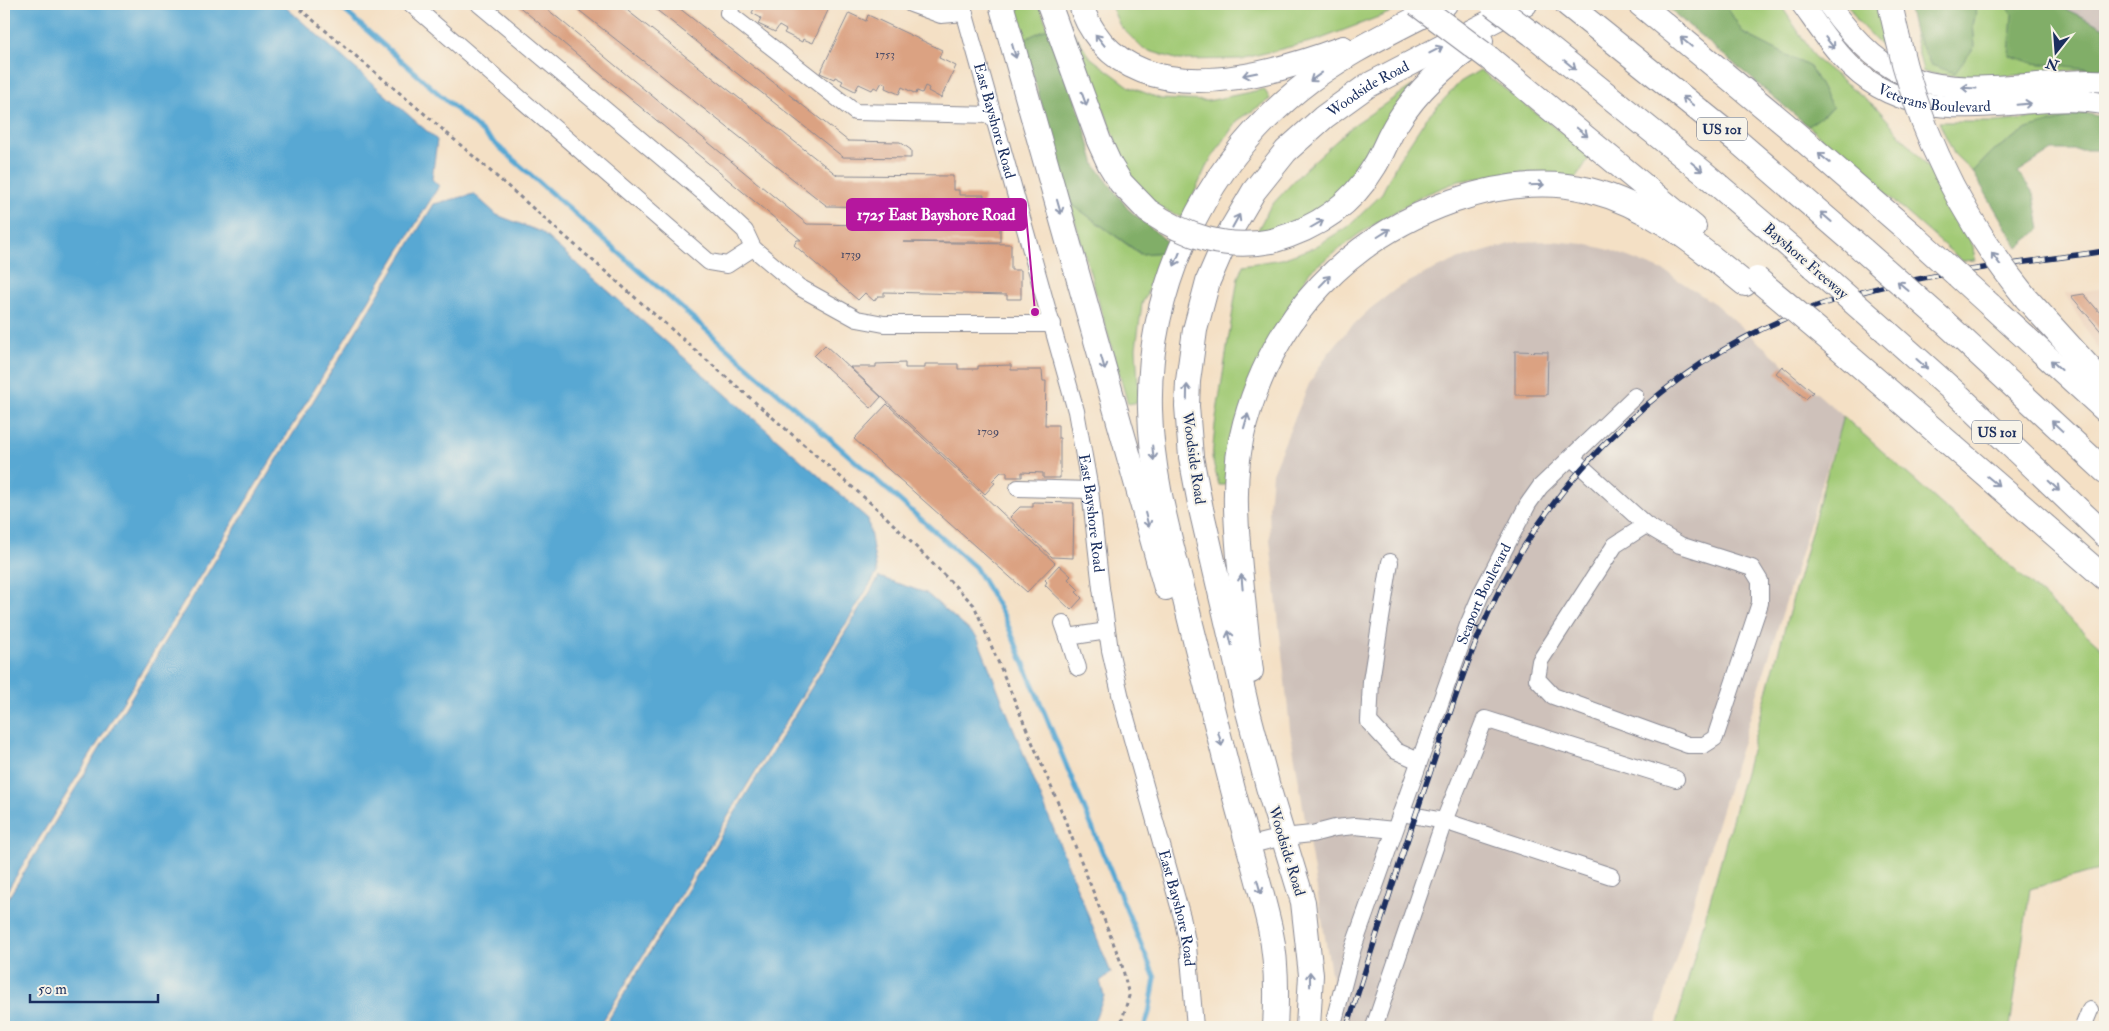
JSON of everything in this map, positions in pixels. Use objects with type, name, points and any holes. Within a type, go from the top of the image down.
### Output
[{"type":"highway","points":[[1001,4],[1165,585],[1208,692]]},
{"type":"highway","points":[[1049,4],[1099,141],[1121,183],[1148,211],[1180,231],[1218,243],[1254,244],[1272,241],[1310,228],[1327,218],[1343,205],[1366,180],[1397,123],[1408,107],[1434,78],[1468,49],[1540,4]]},
{"type":"highway","points":[[1081,4],[1088,24],[1110,52],[1138,70],[1158,76],[1184,80],[1239,76],[1289,65],[1347,47],[1418,11],[1445,4]]},
{"type":"highway","name":"Bayshore Freeway","points":[[1492,4],[1704,173],[1809,263],[1958,395],[2105,534]]},
{"type":"highway","name":"Woodside Road","points":[[1308,1027],[1310,975],[1303,902],[1268,787],[1227,626],[1191,457],[1188,423],[1188,381],[1194,330],[1208,281],[1228,235],[1254,191],[1286,152],[1305,133],[1367,86],[1525,4]]},
{"type":"highway","points":[[1640,4],[1786,125],[1914,236],[2105,410]]},
{"type":"highway","points":[[1890,4],[1913,94],[1943,170],[1965,212],[1986,247],[2026,298],[2105,385]]},
{"type":"highway","name":"US 101","points":[[1572,8],[1736,140],[1863,250],[1940,318],[2105,471]]},
{"type":"highway","points":[[1275,1027],[1276,980],[1270,929],[1247,846],[1163,509],[1151,435],[1150,406],[1153,351],[1158,323],[1173,269],[1183,242],[1209,193],[1224,170],[1259,126],[1301,88],[1348,55],[1418,11]]},
{"type":"highway","points":[[1418,11],[1489,58],[1592,140],[1751,281],[2025,506],[2105,578]]},
{"type":"highway","points":[[1268,787],[1254,702],[1237,531],[1237,478],[1240,450],[1253,400],[1275,350],[1308,300],[1326,279],[1365,245],[1386,231],[1412,218],[1467,196],[1501,188],[1542,184],[1588,190],[1639,208],[1682,234],[1751,281]]},
{"type":"main road","name":"Veterans Boulevard","points":[[1802,4],[1844,60],[1879,87],[1900,97],[1922,104],[1949,108],[2068,100],[2105,104]]},
{"type":"main road","name":"Veterans Boulevard","points":[[1828,4],[1859,43],[1876,58],[1891,69],[1928,83],[1978,88],[2077,80],[2105,81]]},
{"type":"street","points":[[411,4],[709,262],[727,265],[753,248]]},
{"type":"street","points":[[479,4],[704,193],[745,231],[753,248],[799,287],[857,319],[884,324],[1053,324]]},
{"type":"street","points":[[733,4],[728,12],[855,112],[994,115]]},
{"type":"street","points":[[911,4],[941,15],[964,8]]},
{"type":"street","name":"East Bayshore Road","points":[[964,8],[1076,411],[1090,490],[1107,631],[1123,707],[1182,918],[1188,946],[1195,1027]]},
{"type":"street","name":"Seaport Boulevard","points":[[1335,1017],[1353,948],[1454,660],[1482,592],[1528,504],[1540,487],[1635,396]]},
{"type":"street","points":[[1572,458],[1646,525],[1680,545],[1752,568],[1760,581],[1760,603],[1715,738],[1704,745],[1688,745],[1553,696],[1537,679],[1540,661],[1615,545],[1646,525]]},
{"type":"street","points":[[1018,488],[1090,490]]},
{"type":"street","points":[[1390,562],[1371,681],[1370,722],[1396,751],[1419,761]]},
{"type":"street","points":[[1078,668],[1065,630],[1107,631]]},
{"type":"street","points":[[1374,1027],[1444,821],[1485,719],[1676,779]]},
{"type":"street","points":[[1401,813],[1444,821],[1611,876]]},
{"type":"street","points":[[1247,846],[1283,837],[1312,834],[1335,828],[1355,826],[1394,830]]},
{"type":"street","points":[[2084,1027],[2090,1010]]},
{"type":"path","points":[[294,4],[433,121],[882,512],[974,605],[1061,810],[1122,964],[1129,996],[1120,1027]]},
{"type":"shaded area","points":[[2033,4],[2105,4],[2105,38]]},
{"type":"shaded area","points":[[1552,241],[1584,244],[1610,250],[1666,272],[1715,304],[1843,416],[1655,1027],[1327,1027],[1332,979],[1290,729],[1270,539],[1269,508],[1272,473],[1309,384],[1327,355],[1347,331],[1370,309],[1396,289],[1456,260],[1517,242]]},
{"type":"shaded area","points":[[2105,288],[2105,361],[2065,294]]},
{"type":"green space","points":[[1013,4],[1039,4],[1048,28],[1023,40]]},
{"type":"green space","points":[[1110,4],[1396,4],[1402,8],[1318,40],[1241,59],[1179,60],[1143,49],[1120,26]]},
{"type":"green space","points":[[1663,4],[1725,4],[1743,33],[1810,67],[1833,108],[1808,126]]},
{"type":"green space","points":[[1725,4],[1780,4],[1817,60],[1877,108],[1923,161],[1938,182],[1973,246],[1975,260],[1962,261],[1808,126],[1833,108],[1810,67],[1743,33]]},
{"type":"green space","points":[[1847,4],[1880,4],[1893,58],[1859,23]]},
{"type":"green space","points":[[1908,4],[1978,4],[1973,25],[1975,46],[1955,73],[1931,65],[1913,28]]},
{"type":"green space","points":[[1978,4],[2005,4],[2012,14],[2032,63],[2099,68],[1989,76],[1945,75],[1923,72],[1913,28],[1931,65],[1975,46],[1973,25]]},
{"type":"green space","points":[[2005,4],[2055,4],[2105,28],[2105,70],[2032,63],[2009,55],[2012,14]]},
{"type":"green space","points":[[1048,28],[1081,115],[1095,165],[1128,209],[1168,242],[1165,252],[1141,254],[1070,203],[1023,40]]},
{"type":"green space","points":[[1074,33],[1091,58],[1130,87],[1161,99],[1208,101],[1264,89],[1270,99],[1237,121],[1207,165],[1183,218],[1160,208],[1131,180]]},
{"type":"green space","points":[[1480,70],[1591,155],[1576,178],[1522,172],[1459,181],[1419,197],[1359,234],[1310,271],[1274,332],[1226,485],[1219,485],[1212,458],[1215,425],[1238,278],[1243,265],[1282,259],[1315,247],[1350,225],[1381,195],[1398,161],[1425,120],[1460,82]]},
{"type":"green space","points":[[1412,86],[1372,160],[1321,213],[1254,237],[1270,207],[1305,169],[1355,124]]},
{"type":"green space","points":[[2086,113],[2027,129],[1993,151],[1973,172],[1954,154],[1939,122],[1996,122]]},
{"type":"green space","points":[[2086,113],[2105,118],[2105,150],[2052,150],[2018,172],[2034,194],[2040,229],[2018,248],[1973,172],[1993,151],[2027,129]]},
{"type":"green space","points":[[1070,203],[1140,254],[1165,252],[1142,304],[1136,348],[1139,402],[1128,404]]},
{"type":"green space","points":[[1843,416],[2105,651],[2105,868],[2030,889],[2010,1027],[1675,1027]]},
{"type":"water","points":[[4,4],[282,4],[437,140],[432,179],[439,186],[4,896]]},
{"type":"water","points":[[474,194],[497,215],[541,232],[868,519],[877,573],[599,1027],[4,1027],[4,905],[434,204]]},
{"type":"water","points":[[879,577],[926,593],[977,637],[1111,973],[1100,981],[1104,996],[1093,1024],[1084,1027],[604,1027]]},
{"type":"building","points":[[516,4],[541,4],[807,224],[1000,227],[1000,242],[903,242],[1011,244],[1011,270],[1021,270],[1021,299],[1007,299],[1007,295],[884,292],[884,296],[878,296],[874,301],[865,293],[858,300],[794,245],[797,240],[801,240]]},
{"type":"building","points":[[571,4],[619,4],[837,175],[953,176],[953,190],[959,190],[959,195],[984,195],[983,209],[827,206]]},
{"type":"building","points":[[649,4],[674,4],[848,141],[900,142],[911,150],[911,158],[843,157]]},
{"type":"building","points":[[756,4],[831,4],[813,43],[803,39],[802,42],[784,33],[786,30],[779,26],[775,32],[758,24],[761,18],[752,13]]},
{"type":"building","points":[[849,13],[866,21],[868,15],[942,50],[939,58],[956,66],[941,98],[928,91],[929,88],[925,86],[922,93],[917,91],[916,94],[902,87],[899,94],[885,88],[886,84],[882,82],[878,89],[874,87],[872,90],[859,84],[855,91],[841,84],[843,81],[820,73]]},
{"type":"building","points":[[2084,294],[2105,319],[2105,336],[2071,296]]},
{"type":"building","points":[[825,345],[881,397],[871,408],[814,356]]},
{"type":"building","points":[[1515,351],[1548,352],[1547,395],[1515,395]]},
{"type":"building","points":[[905,363],[905,368],[925,368],[925,364],[958,364],[958,369],[978,369],[978,366],[1011,365],[1011,370],[1042,370],[1043,381],[1046,381],[1045,425],[1058,425],[1058,438],[1060,438],[1060,478],[1043,478],[1043,473],[1022,472],[1022,477],[1007,477],[1007,472],[1001,472],[992,481],[995,483],[985,494],[850,367],[876,367],[876,364]]},
{"type":"building","points":[[1782,366],[1813,392],[1806,399],[1776,373]]},
{"type":"building","points":[[887,404],[1055,563],[1027,592],[854,439]]},
{"type":"building","points":[[1033,502],[1074,503],[1073,558],[1052,557],[1010,517],[1020,507],[1033,507]]},
{"type":"building","points":[[1059,565],[1071,576],[1068,579],[1079,590],[1076,592],[1082,598],[1071,610],[1045,585],[1047,582],[1045,580]]},
{"type":"waterway","points":[[337,4],[975,567],[1004,616],[1155,978],[1149,1013],[1144,1027]]},
{"type":"railway","points":[[1347,1027],[1418,807],[1460,685],[1486,619],[1522,550],[1552,505],[1586,463],[1624,425],[1666,389],[1710,358],[1757,332],[1806,310],[1842,298],[1916,279],[2105,251]]},
{"type":"place","name":"1725 East Bayshore Road","points":[[1035,312]]}]
